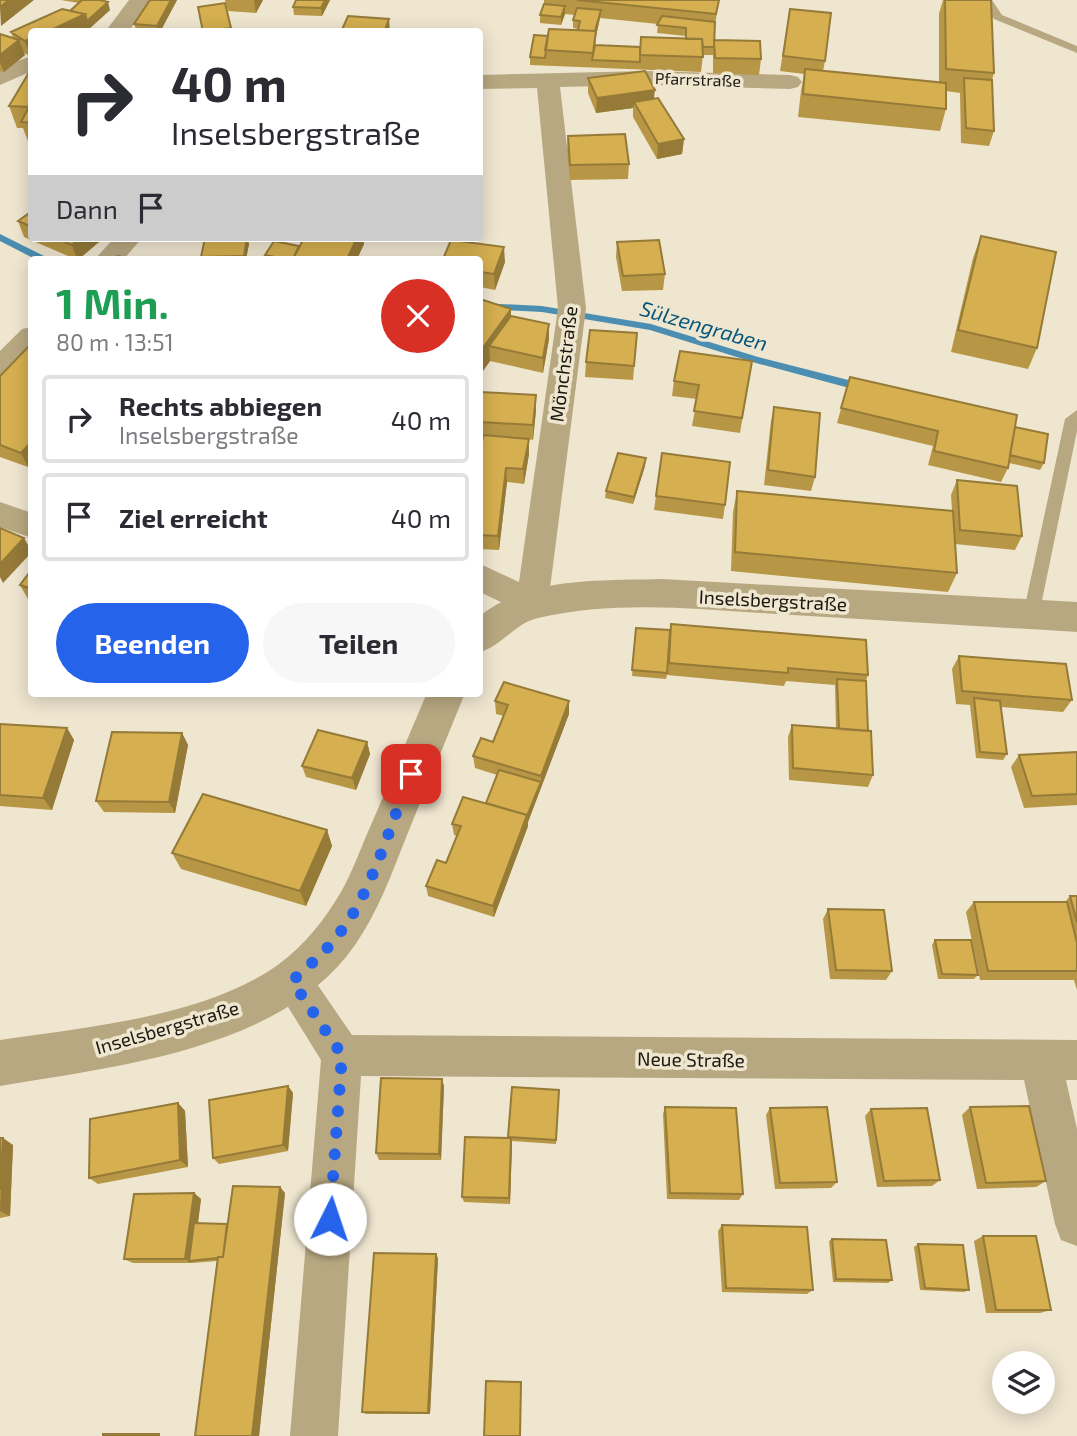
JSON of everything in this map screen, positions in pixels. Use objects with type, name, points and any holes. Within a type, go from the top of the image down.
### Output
[{"type":"street","points":[[119,28],[141,0]]},
{"type":"street","points":[[0,78],[15,68],[28,64]]},
{"type":"street","name":"Pfarrstraße","points":[[483,82],[646,78],[790,82]]},
{"type":"street","name":"Mönchstraße","points":[[532,604],[571,313],[548,82]]},
{"type":"street","points":[[111,256],[125,242]]},
{"type":"street","points":[[0,368],[28,340]]},
{"type":"street","points":[[0,514],[28,524]]},
{"type":"street","points":[[483,579],[532,604]]},
{"type":"street","name":"Inselsbergstraße","points":[[483,635],[508,614],[532,604],[589,596],[662,593],[1077,617]]},
{"type":"street","name":"Inselsbergstraße","points":[[0,1063],[117,1044],[217,1016],[292,981],[321,956],[351,916],[444,697]]},
{"type":"street","points":[[292,981],[342,1055],[314,1436]]},
{"type":"street","name":"Neue Straße","points":[[342,1055],[1059,1061],[1077,1224]]},
{"type":"lane","points":[[986,0],[998,18],[1077,50]]},
{"type":"lane","points":[[1031,615],[1073,419],[1077,415]]},
{"type":"building","points":[[0,0],[9,0],[0,7]]},
{"type":"building","points":[[82,0],[108,2],[87,21],[85,14],[70,11]]},
{"type":"building","points":[[150,0],[171,0],[157,26],[134,24]]},
{"type":"building","points":[[296,0],[325,0],[321,8],[293,7]]},
{"type":"building","points":[[577,0],[719,0],[716,14]]},
{"type":"building","points":[[945,0],[991,0],[994,73],[946,69]]},
{"type":"building","points":[[225,3],[231,28],[202,28],[198,7]]},
{"type":"building","points":[[544,4],[565,6],[561,17],[540,15]]},
{"type":"building","points":[[577,8],[601,10],[595,31],[578,30],[580,21],[573,20]]},
{"type":"building","points":[[62,9],[85,14],[55,28],[28,28],[28,40],[25,41],[11,32]]},
{"type":"building","points":[[790,9],[831,13],[825,61],[783,56]]},
{"type":"building","points":[[348,16],[389,19],[386,28],[343,28]]},
{"type":"building","points":[[662,16],[715,22],[714,47],[703,47],[702,39],[686,39],[686,28],[657,25]]},
{"type":"building","points":[[549,29],[596,31],[593,53],[545,50]]},
{"type":"building","points":[[0,34],[19,40],[0,55]]},
{"type":"building","points":[[534,35],[548,36],[545,58],[530,57]]},
{"type":"building","points":[[641,37],[702,39],[703,57],[640,55]]},
{"type":"building","points":[[714,40],[760,41],[761,59],[715,58]]},
{"type":"building","points":[[595,45],[640,47],[640,62],[592,60]]},
{"type":"building","points":[[805,69],[946,83],[946,109],[803,94]]},
{"type":"building","points":[[645,71],[655,90],[597,98],[588,78]]},
{"type":"building","points":[[28,74],[28,107],[9,106]]},
{"type":"building","points":[[964,78],[992,80],[994,131],[966,128]]},
{"type":"building","points":[[658,98],[684,139],[658,144],[634,102]]},
{"type":"building","points":[[28,109],[28,123],[21,122]]},
{"type":"building","points":[[625,134],[629,164],[570,165],[568,136]]},
{"type":"building","points":[[28,214],[28,225],[18,221]]},
{"type":"building","points":[[981,236],[1056,252],[1037,348],[958,330]]},
{"type":"building","points":[[659,240],[665,274],[623,276],[617,242]]},
{"type":"building","points":[[204,242],[246,242],[244,256],[201,256]]},
{"type":"building","points":[[273,242],[299,246],[294,256],[265,255]]},
{"type":"building","points":[[302,242],[355,242],[348,256],[295,256]]},
{"type":"building","points":[[450,242],[504,247],[494,274],[483,272],[483,256],[444,256]]},
{"type":"building","points":[[483,300],[511,309],[483,348]]},
{"type":"building","points":[[511,316],[549,324],[543,358],[489,346]]},
{"type":"building","points":[[590,330],[637,333],[634,366],[586,362]]},
{"type":"building","points":[[28,347],[28,445],[21,453],[0,445],[0,376]]},
{"type":"building","points":[[680,351],[752,361],[742,418],[694,411],[699,385],[674,381]]},
{"type":"building","points":[[850,377],[1017,415],[1008,468],[934,451],[938,431],[841,408]]},
{"type":"building","points":[[483,392],[536,395],[533,425],[483,422]]},
{"type":"building","points":[[774,407],[820,413],[815,477],[768,470]]},
{"type":"building","points":[[1015,427],[1048,434],[1044,463],[1010,455]]},
{"type":"building","points":[[483,435],[529,439],[523,469],[506,468],[498,536],[483,535]]},
{"type":"building","points":[[618,453],[646,458],[634,497],[606,491]]},
{"type":"building","points":[[662,453],[730,462],[725,505],[656,496]]},
{"type":"building","points":[[957,480],[1017,486],[1022,536],[960,530]]},
{"type":"building","points":[[737,491],[953,511],[957,573],[735,552]]},
{"type":"building","points":[[0,528],[24,538],[0,564]]},
{"type":"building","points":[[28,574],[28,588],[20,585]]},
{"type":"building","points":[[671,624],[866,640],[868,675],[788,668],[788,673],[669,663]]},
{"type":"building","points":[[636,628],[670,630],[667,673],[632,670]]},
{"type":"building","points":[[959,656],[1066,664],[1072,700],[962,691]]},
{"type":"building","points":[[837,679],[866,681],[868,731],[839,729]]},
{"type":"building","points":[[504,682],[569,701],[541,776],[473,756],[481,738],[493,742],[508,705],[495,701]]},
{"type":"building","points":[[974,698],[1000,701],[1007,754],[980,752]]},
{"type":"building","points":[[0,724],[67,728],[43,798],[0,795]]},
{"type":"building","points":[[792,725],[871,731],[873,775],[793,768]]},
{"type":"building","points":[[318,730],[367,742],[352,778],[302,766]]},
{"type":"building","points":[[112,732],[182,733],[169,802],[96,801]]},
{"type":"building","points":[[1077,752],[1077,794],[1032,796],[1019,755]]},
{"type":"building","points":[[499,770],[541,782],[527,816],[486,803]]},
{"type":"building","points":[[203,794],[327,830],[300,891],[172,853]]},
{"type":"building","points":[[463,797],[527,815],[493,906],[426,886],[437,860],[446,863],[461,826],[452,824]]},
{"type":"building","points":[[1070,896],[1077,896],[1077,922]]},
{"type":"building","points":[[974,902],[1067,902],[1077,943],[1077,971],[988,971]]},
{"type":"building","points":[[828,909],[884,910],[892,971],[836,970]]},
{"type":"building","points":[[935,940],[971,940],[978,975],[942,974]]},
{"type":"building","points":[[381,1078],[442,1079],[439,1154],[376,1153]]},
{"type":"building","points":[[288,1086],[283,1145],[213,1158],[209,1100]]},
{"type":"building","points":[[512,1087],[559,1090],[556,1140],[508,1137]]},
{"type":"building","points":[[178,1103],[180,1160],[89,1178],[90,1119]]},
{"type":"building","points":[[1029,1106],[1046,1181],[986,1183],[970,1107]]},
{"type":"building","points":[[665,1107],[736,1108],[743,1194],[670,1193]]},
{"type":"building","points":[[827,1107],[837,1182],[780,1183],[770,1108]]},
{"type":"building","points":[[927,1108],[940,1180],[884,1181],[871,1109]]},
{"type":"building","points":[[465,1137],[511,1138],[509,1198],[462,1197]]},
{"type":"building","points":[[0,1138],[3,1138],[0,1190]]},
{"type":"building","points":[[233,1186],[280,1187],[252,1436],[195,1436],[218,1257],[223,1257]]},
{"type":"building","points":[[194,1193],[185,1259],[124,1259],[134,1194]]},
{"type":"building","points":[[194,1223],[227,1224],[223,1257],[189,1261]]},
{"type":"building","points":[[722,1225],[807,1227],[813,1290],[726,1288]]},
{"type":"building","points":[[983,1236],[1036,1236],[1051,1310],[996,1310]]},
{"type":"building","points":[[832,1239],[886,1240],[892,1280],[836,1279]]},
{"type":"building","points":[[918,1244],[963,1245],[969,1290],[925,1288]]},
{"type":"building","points":[[374,1253],[436,1254],[428,1413],[362,1412]]},
{"type":"building","points":[[486,1381],[521,1382],[520,1436],[484,1436]]},
{"type":"building","points":[[159,1434],[159,1436],[103,1436]]},
{"type":"waterway","name":"Sülzengraben","points":[[0,237],[37,256]]},
{"type":"waterway","name":"Sülzengraben","points":[[483,306],[542,309],[651,327],[756,360],[864,388]]},
{"type":"route","points":[[330,1219],[342,1055],[292,981],[321,956],[345,926],[361,897],[411,774]]}]
